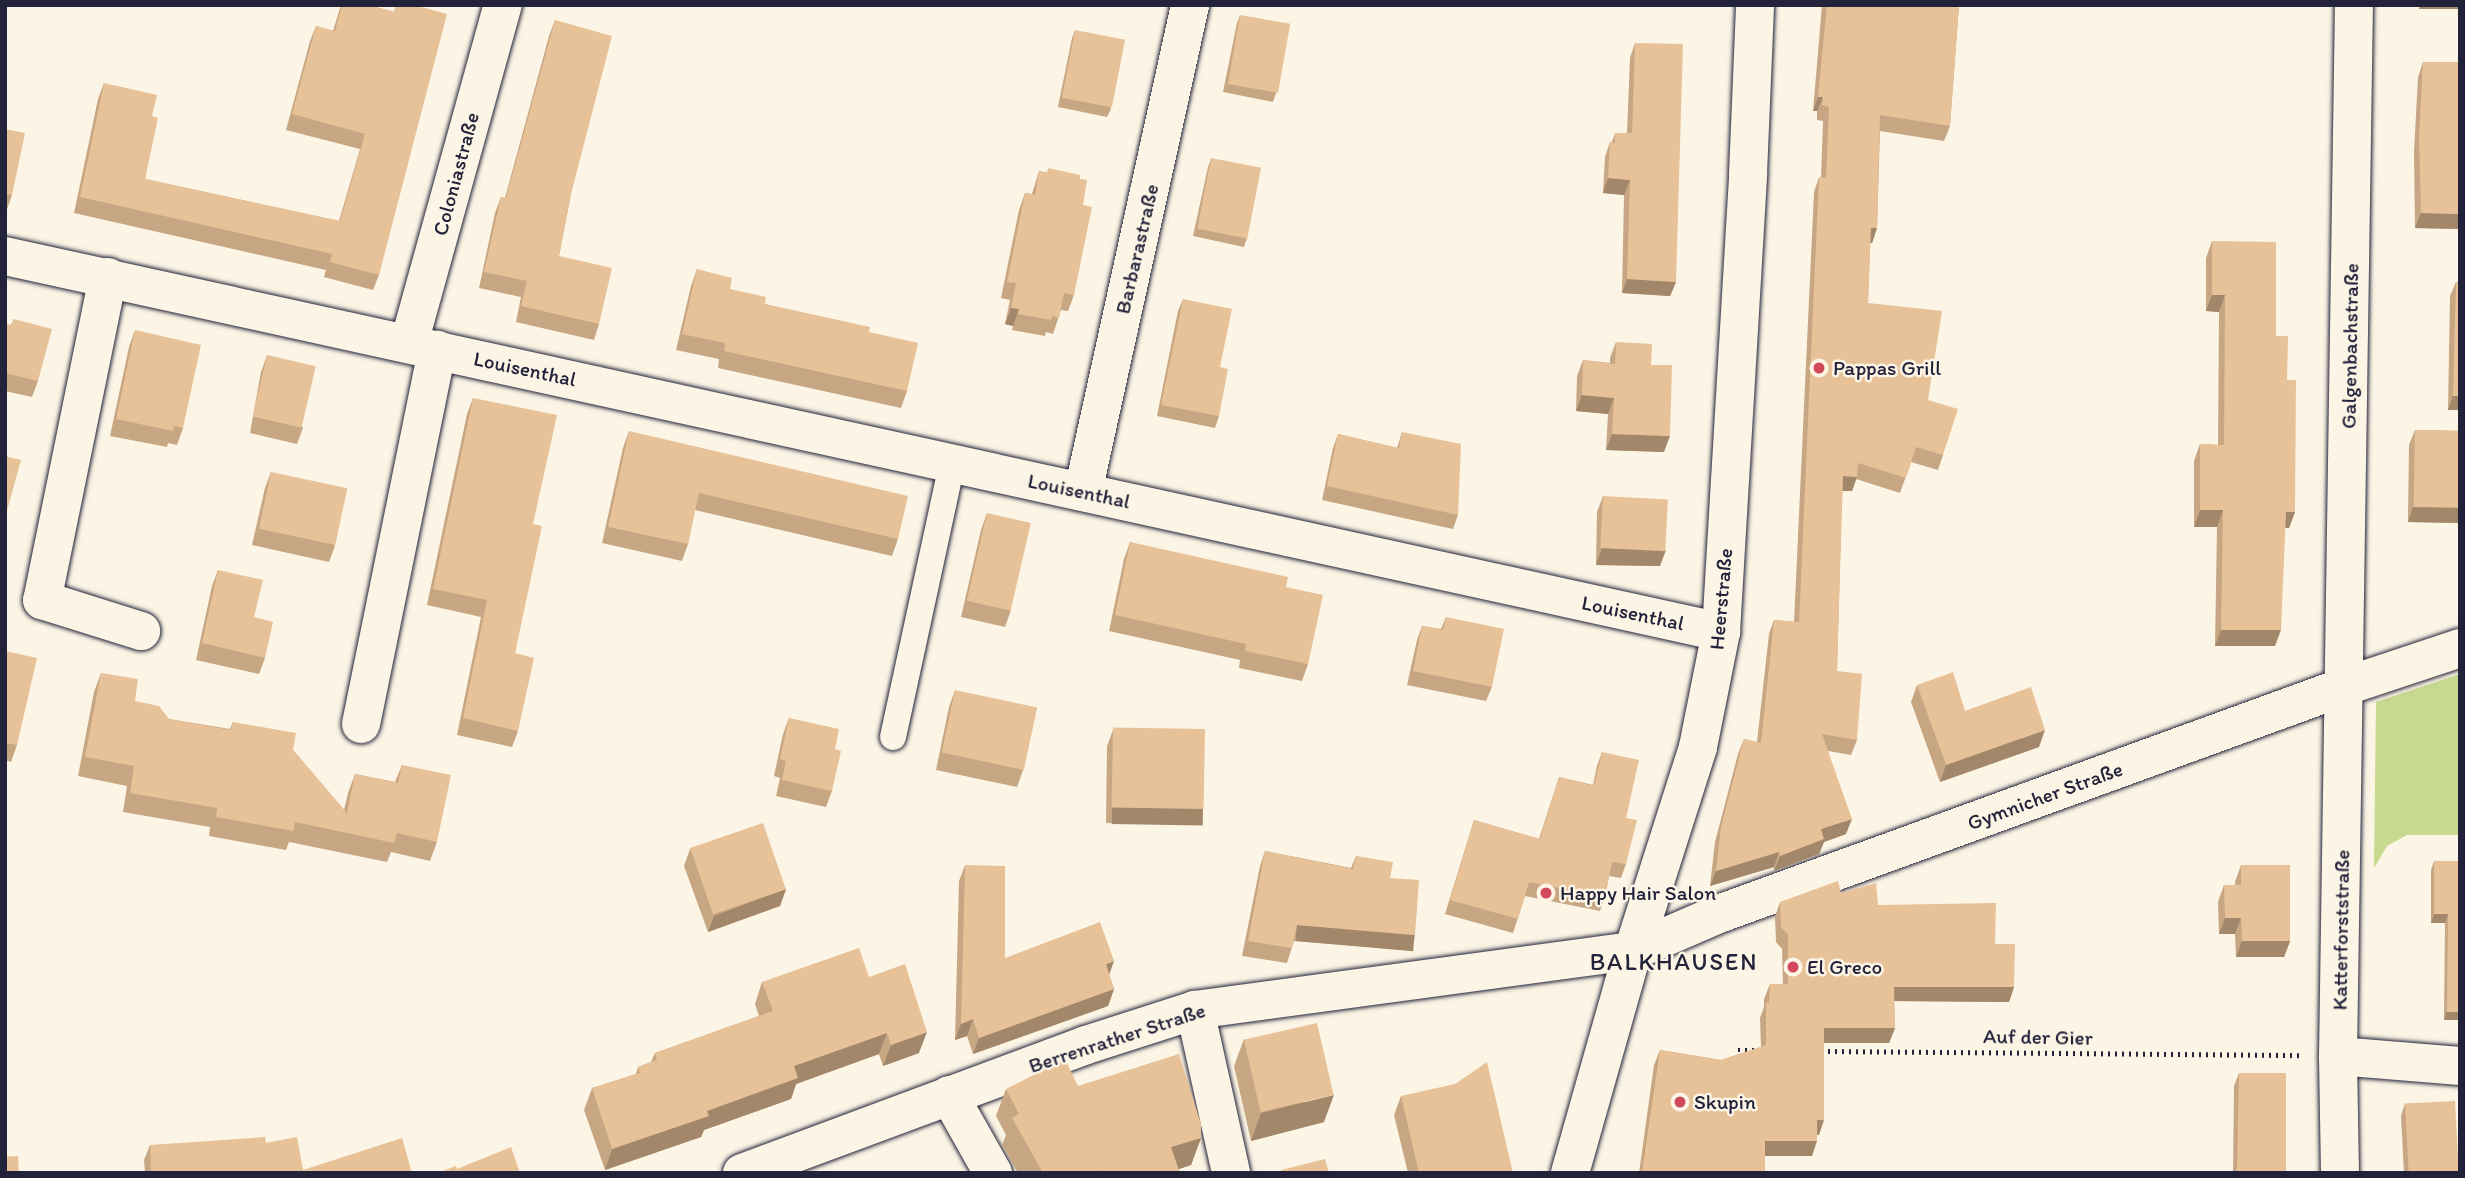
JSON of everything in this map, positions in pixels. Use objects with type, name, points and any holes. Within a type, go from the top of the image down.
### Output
[{"type":"street","name":"Coloniastraße","points":[[423,346],[503,5]]},
{"type":"street","name":"Barbarastraße","points":[[1083,492],[1189,5]]},
{"type":"street","name":"Heerstraße","points":[[1570,1173],[1633,951],[1698,747],[1721,632],[1748,174],[1755,5]]},
{"type":"street","name":"Galgenbachstraße","points":[[2346,686],[2354,5]]},
{"type":"street","name":"Louisenthal","points":[[5,256],[1721,632]]},
{"type":"street","points":[[108,277],[42,600],[141,631]]},
{"type":"street","points":[[361,724],[423,346]]},
{"type":"street","name":"Gymnicher Straße","points":[[1633,951],[1716,915],[2346,686],[2460,648]]},
{"type":"street","name":"Katterforststraße","points":[[2340,1173],[2339,1056],[2346,686]]},
{"type":"street","name":"Berrenrather Straße","points":[[742,1173],[1086,1045],[1195,1010],[1633,951]]},
{"type":"street","points":[[1195,1010],[1231,1173]]},
{"type":"street","points":[[2339,1056],[2460,1066]]},
{"type":"street","points":[[949,1095],[993,1173]]},
{"type":"lane","points":[[893,737],[952,463]]},
{"type":"path","points":[[1738,1050],[1766,1050]]},
{"type":"path","name":"Auf der Gier","points":[[1808,1051],[2339,1056]]},
{"type":"green space","points":[[2460,674],[2460,835],[2407,835],[2387,846],[2374,868],[2376,702]]},
{"type":"building","points":[[342,5],[368,5],[395,12],[396,5],[414,5],[447,14],[379,275],[330,262],[332,254],[80,197],[104,83],[157,95],[152,116],[158,118],[145,179],[340,221],[365,134],[292,114],[316,26],[335,31]]},
{"type":"building","points":[[1827,5],[1959,5],[1950,126],[1880,115],[1877,228],[1871,228],[1868,303],[1942,311],[1928,400],[1958,409],[1943,455],[1916,447],[1906,478],[1858,463],[1857,477],[1843,476],[1837,671],[1862,674],[1857,740],[1822,734],[1852,819],[1821,829],[1824,839],[1780,856],[1779,852],[1716,871],[1721,827],[1744,739],[1761,743],[1774,620],[1799,622],[1819,177],[1826,178],[1829,107],[1822,105],[1823,97],[1818,97]]},
{"type":"building","points":[[1240,15],[1290,24],[1278,93],[1228,84]]},
{"type":"building","points":[[555,20],[612,36],[571,194],[559,256],[612,268],[599,324],[521,306],[527,281],[484,272],[501,197],[506,198]]},
{"type":"building","points":[[1075,30],[1125,40],[1112,107],[1062,98]]},
{"type":"building","points":[[1635,43],[1683,44],[1676,282],[1627,279],[1630,180],[1608,178],[1610,142],[1615,143],[1615,133],[1632,133]]},
{"type":"building","points":[[2423,62],[2460,62],[2460,214],[2421,213],[2419,137]]},
{"type":"building","points":[[5,129],[25,133],[12,195],[5,194]]},
{"type":"building","points":[[1211,158],[1261,168],[1247,238],[1197,229]]},
{"type":"building","points":[[1048,168],[1080,175],[1080,179],[1087,180],[1083,205],[1092,207],[1074,295],[1064,293],[1059,318],[1052,316],[1051,320],[1018,314],[1019,309],[1011,308],[1016,283],[1007,282],[1025,193],[1035,195],[1039,171],[1047,173]]},
{"type":"building","points":[[2212,241],[2276,242],[2276,336],[2288,336],[2287,380],[2296,380],[2295,512],[2286,512],[2281,630],[2221,630],[2223,510],[2200,510],[2200,444],[2224,445],[2225,295],[2212,295]]},
{"type":"building","points":[[697,269],[732,278],[730,289],[766,297],[765,304],[870,327],[869,332],[918,343],[907,391],[724,351],[725,343],[682,334]]},
{"type":"building","points":[[2456,282],[2460,282],[2460,396],[2453,396]]},
{"type":"building","points":[[1183,299],[1232,309],[1220,367],[1228,369],[1219,416],[1161,405]]},
{"type":"building","points":[[14,319],[52,329],[38,381],[5,373],[5,324],[12,325]]},
{"type":"building","points":[[135,330],[201,345],[183,428],[174,426],[173,431],[116,419]]},
{"type":"building","points":[[1616,342],[1652,344],[1651,365],[1672,365],[1670,436],[1612,434],[1614,398],[1582,395],[1583,360],[1615,364]]},
{"type":"building","points":[[267,355],[316,366],[302,428],[253,416]]},
{"type":"building","points":[[473,398],[557,415],[533,524],[542,526],[515,653],[534,658],[518,731],[463,718],[487,600],[433,589]]},
{"type":"building","points":[[2415,430],[2460,431],[2459,508],[2414,507]]},
{"type":"building","points":[[629,431],[908,496],[898,539],[699,493],[688,544],[608,527]]},
{"type":"building","points":[[1402,432],[1461,444],[1458,515],[1327,486],[1338,434],[1399,448]]},
{"type":"building","points":[[5,456],[21,460],[5,518]]},
{"type":"building","points":[[271,472],[347,488],[335,545],[259,529]]},
{"type":"building","points":[[1603,496],[1668,499],[1665,551],[1600,548]]},
{"type":"building","points":[[987,513],[1031,523],[1011,611],[967,601]]},
{"type":"building","points":[[1130,542],[1288,577],[1286,587],[1323,595],[1308,664],[1245,651],[1246,644],[1115,615]]},
{"type":"building","points":[[218,570],[263,580],[254,617],[273,622],[265,658],[202,643]]},
{"type":"building","points":[[1446,617],[1504,629],[1492,687],[1413,671],[1422,626],[1443,630]]},
{"type":"building","points":[[5,651],[37,658],[17,745],[5,743]]},
{"type":"building","points":[[1953,672],[1965,711],[2031,687],[2045,730],[1946,765],[1917,685]]},
{"type":"building","points":[[101,673],[138,679],[135,701],[159,706],[169,719],[231,730],[233,722],[296,733],[293,750],[347,813],[355,774],[398,783],[402,765],[451,775],[437,842],[397,833],[394,843],[295,822],[293,831],[216,817],[217,808],[130,793],[134,766],[85,757]]},
{"type":"building","points":[[955,690],[1037,707],[1024,770],[942,753]]},
{"type":"building","points":[[789,718],[839,729],[835,749],[841,751],[832,791],[782,780],[786,761],[780,759]]},
{"type":"building","points":[[1113,727],[1205,729],[1204,809],[1112,807]]},
{"type":"building","points":[[1602,752],[1639,760],[1626,818],[1637,820],[1626,864],[1612,862],[1605,897],[1529,882],[1518,919],[1450,900],[1474,820],[1540,839],[1559,777],[1594,786]]},
{"type":"building","points":[[763,823],[786,889],[713,914],[690,848]]},
{"type":"building","points":[[1265,851],[1353,869],[1356,856],[1393,862],[1390,878],[1419,880],[1415,935],[1297,925],[1292,948],[1248,941]]},
{"type":"building","points":[[2434,861],[2460,861],[2460,1012],[2447,1012],[2448,914],[2434,914]]},
{"type":"building","points":[[965,865],[1005,866],[1005,958],[1100,922],[1114,961],[1106,964],[1114,989],[979,1038],[973,1019],[961,1024]]},
{"type":"building","points":[[2241,865],[2290,865],[2290,941],[2242,941],[2241,918],[2225,918],[2224,885],[2241,885]]},
{"type":"building","points":[[1838,881],[1841,893],[1876,883],[1878,905],[1996,903],[1995,944],[2015,944],[2014,987],[1894,987],[1895,1028],[1824,1028],[1824,1120],[1817,1120],[1817,1141],[1765,1141],[1765,1173],[1642,1173],[1660,1050],[1721,1060],[1766,1045],[1766,1003],[1769,1003],[1770,984],[1788,984],[1788,934],[1781,928],[1780,902]]},
{"type":"building","points":[[859,948],[869,977],[905,964],[927,1032],[891,1045],[887,1033],[794,1066],[798,1078],[707,1111],[709,1116],[612,1149],[592,1088],[640,1073],[638,1067],[657,1060],[655,1053],[773,1011],[762,982]]},
{"type":"building","points":[[1317,1023],[1334,1095],[1261,1112],[1244,1040]]},
{"type":"building","points":[[1179,1054],[1201,1124],[1201,1138],[1171,1147],[1180,1173],[1099,1173],[1098,1170],[1094,1173],[1043,1173],[1012,1118],[1019,1114],[1006,1089],[1065,1059],[1078,1086]]},
{"type":"building","points":[[1487,1062],[1513,1173],[1419,1173],[1401,1096],[1455,1084]]},
{"type":"building","points":[[2239,1073],[2286,1073],[2286,1173],[2237,1173]]},
{"type":"building","points":[[2455,1101],[2459,1173],[2409,1173],[2405,1104]]},
{"type":"building","points":[[265,1137],[266,1143],[297,1137],[303,1170],[402,1138],[412,1173],[151,1173],[150,1145]]},
{"type":"building","points":[[511,1147],[520,1173],[437,1173],[456,1166],[457,1169]]},
{"type":"building","points":[[18,1156],[19,1173],[6,1173],[5,1157]]},
{"type":"building","points":[[1325,1159],[1329,1173],[1281,1173],[1281,1170]]},
{"type":"place","name":"Pappas Grill","points":[[1819,368]]},
{"type":"place","name":"Happy Hair Salon","points":[[1546,893]]},
{"type":"place","name":"El Greco","points":[[1793,967]]},
{"type":"place","name":"Skupin","points":[[1680,1102]]},
{"type":"district","name":"BALKHAUSEN","points":[[1674,962]]}]
